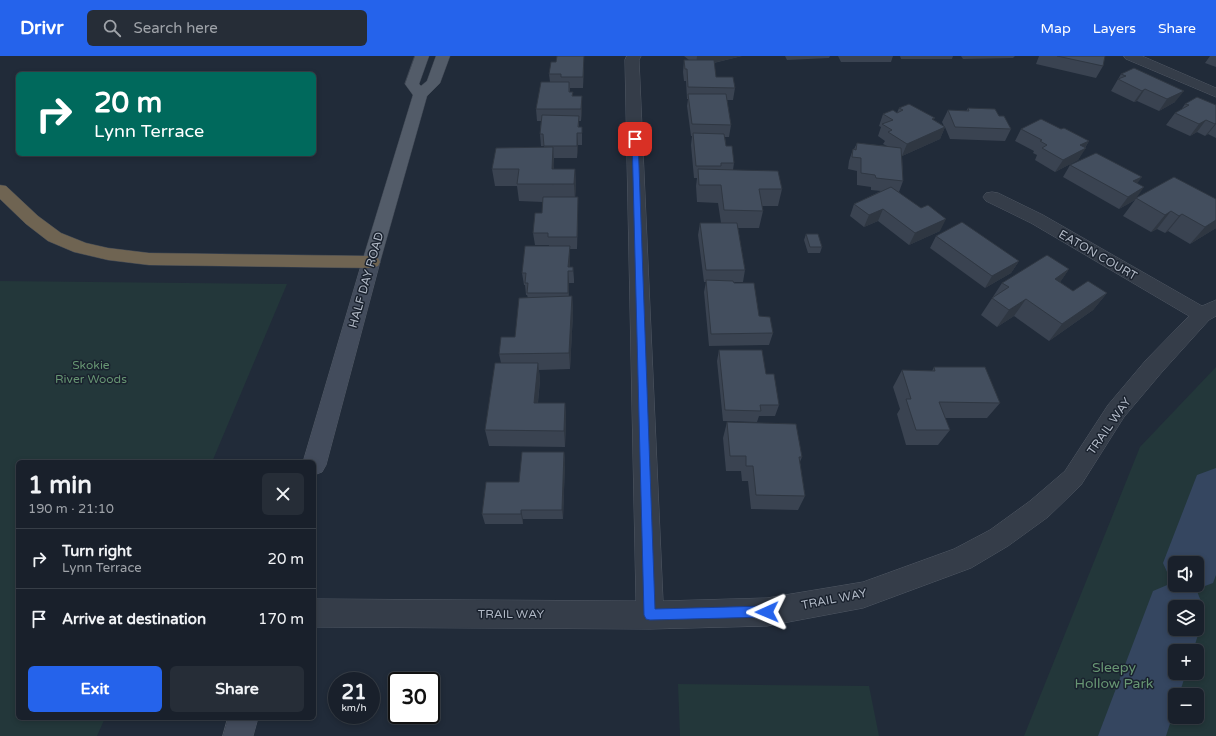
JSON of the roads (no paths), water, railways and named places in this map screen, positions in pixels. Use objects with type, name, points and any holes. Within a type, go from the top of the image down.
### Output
[{"type":"highway","points":[[0,190],[44,230],[72,246],[114,256],[149,259],[371,262]]},
{"type":"main road","points":[[422,56],[412,84],[420,95],[434,83],[443,56]]},
{"type":"main road","name":"HALF DAY ROAD","points":[[315,460],[420,95]]},
{"type":"main road","points":[[238,736],[242,720]]},
{"type":"street","points":[[634,56],[632,68],[650,615]]},
{"type":"street","points":[[1131,56],[1216,93]]},
{"type":"street","name":"EATON COURT","points":[[992,197],[1037,219],[1209,311]]},
{"type":"street","name":"TRAIL WAY","points":[[316,613],[650,615],[767,612],[863,595],[962,559],[999,538],[1039,509],[1073,478],[1116,411],[1154,366],[1209,311]]},
{"type":"waterway","points":[[1194,556],[1216,492]]},
{"type":"waterway","points":[[1132,736],[1168,632]]},
{"type":"park label","name":"Skokie River Woods","points":[[91,372]]},
{"type":"park label","name":"Sleepy Hollow Park","points":[[1114,676]]}]
